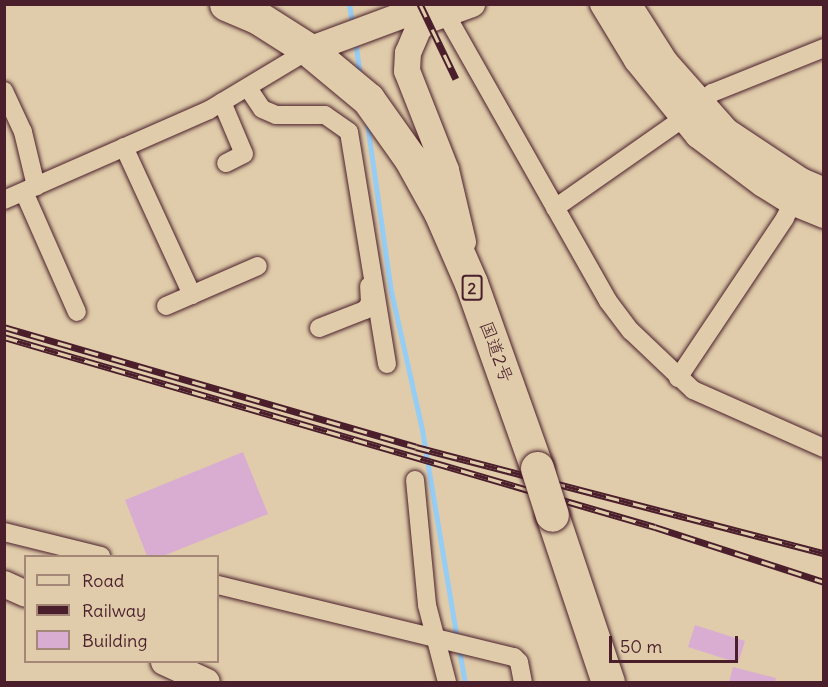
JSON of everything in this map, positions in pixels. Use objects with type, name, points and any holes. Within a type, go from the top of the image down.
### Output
[{"type":"highway","name":"国道2号","points":[[226,4],[257,17],[309,50],[369,99],[440,212],[471,283],[537,468],[608,682]]},
{"type":"main road","points":[[309,50],[370,27],[440,8],[472,4]]},
{"type":"main road","points":[[603,4],[637,60],[690,111],[726,131],[806,192],[824,215]]},
{"type":"main road","points":[[628,4],[690,111]]},
{"type":"main road","points":[[440,8],[418,29],[408,53],[407,71],[446,170],[471,283]]},
{"type":"main road","points":[[4,584],[24,593]]},
{"type":"main road","points":[[166,663],[207,682]]},
{"type":"street","points":[[440,8],[608,301],[631,331],[693,390],[824,448]]},
{"type":"street","points":[[555,208],[712,93],[824,48]]},
{"type":"street","points":[[4,200],[222,102],[309,50]]},
{"type":"street","points":[[248,88],[262,109],[276,115],[325,115],[349,132],[387,364]]},
{"type":"street","points":[[4,91],[23,132],[30,189],[77,312]]},
{"type":"street","points":[[222,102],[244,154],[225,163]]},
{"type":"street","points":[[124,147],[192,295]]},
{"type":"street","points":[[678,378],[806,192]]},
{"type":"street","points":[[319,328],[365,310],[370,303],[371,265]]},
{"type":"street","points":[[166,306],[258,266]]},
{"type":"street","points":[[415,480],[420,554],[432,624],[445,640],[447,682]]},
{"type":"street","points":[[4,532],[97,555]]},
{"type":"street","points":[[219,585],[514,657],[519,662],[523,682]]},
{"type":"building","points":[[243,452],[268,514],[166,555],[147,555],[125,500]]},
{"type":"building","points":[[695,625],[745,641],[738,663],[688,647]]},
{"type":"building","points":[[733,667],[776,678],[775,682],[729,682]]},
{"type":"waterway","points":[[349,4],[353,28]]},
{"type":"waterway","points":[[355,40],[360,75]]},
{"type":"waterway","points":[[367,123],[391,291],[422,430],[457,639]]},
{"type":"waterway","points":[[459,649],[465,682]]},
{"type":"railway","points":[[420,4],[456,79]]},
{"type":"railway","points":[[4,327],[416,447],[824,553]]},
{"type":"railway","points":[[4,337],[655,527],[824,582]]}]
